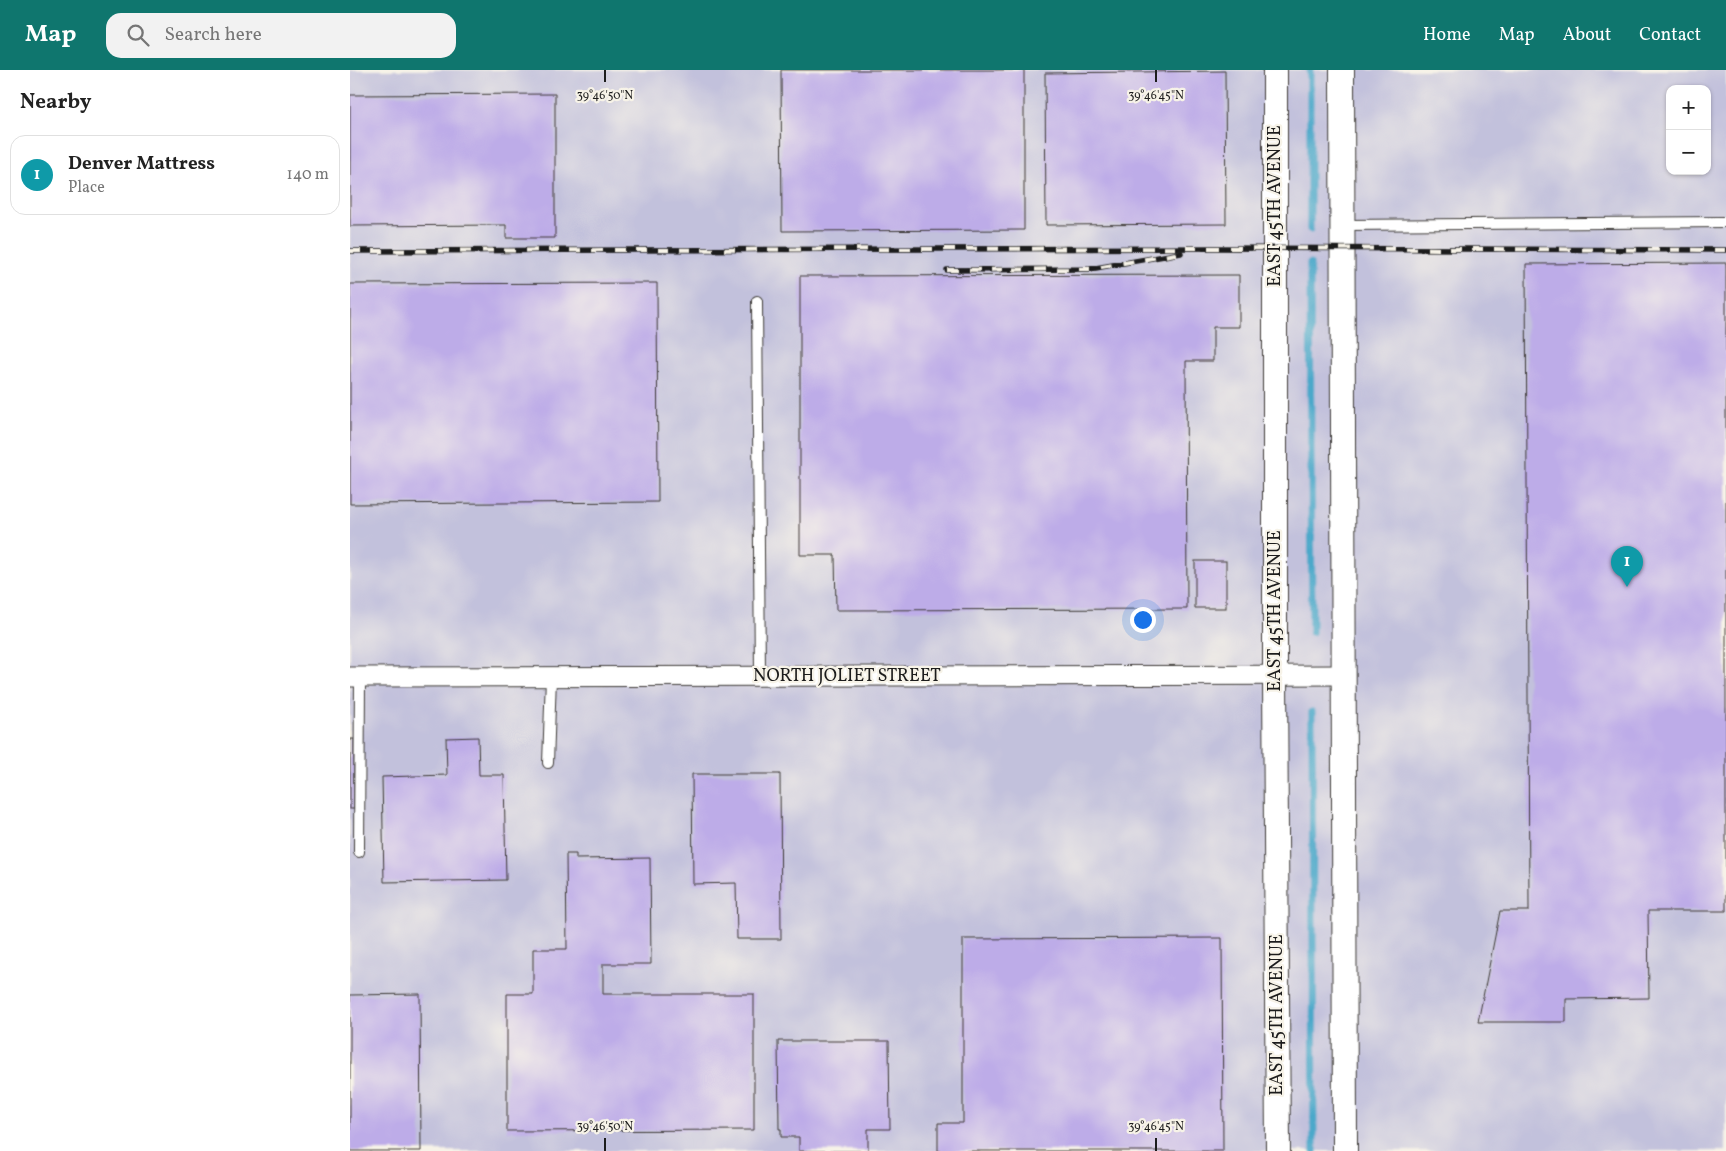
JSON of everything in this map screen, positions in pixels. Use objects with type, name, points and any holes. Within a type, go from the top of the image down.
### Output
[{"type":"street","name":"EAST 45TH AVENUE","points":[[1275,70],[1275,675],[1278,1151]]},
{"type":"street","points":[[1342,70],[1345,1151]]},
{"type":"street","name":"NORTH JOLIET STREET","points":[[355,677],[1344,675]]},
{"type":"lane","points":[[1342,225],[1726,222]]},
{"type":"lane","points":[[757,301],[760,676]]},
{"type":"lane","points":[[355,677],[359,852]]},
{"type":"lane","points":[[548,762],[550,677]]},
{"type":"shaded area","points":[[350,70],[1726,70],[1726,1151],[350,1151]]},
{"type":"building","points":[[781,70],[1024,70],[1024,230],[782,231]]},
{"type":"building","points":[[1225,71],[1226,224],[1046,225],[1045,73]]},
{"type":"building","points":[[555,94],[555,238],[506,238],[506,225],[350,226],[350,95]]},
{"type":"building","points":[[1726,263],[1726,911],[1648,911],[1649,998],[1566,999],[1566,1022],[1478,1022],[1500,911],[1529,911],[1526,264]]},
{"type":"building","points":[[1239,275],[1239,327],[1213,327],[1213,361],[1186,361],[1187,609],[836,610],[835,555],[800,555],[800,276]]},
{"type":"building","points":[[657,283],[658,502],[350,504],[350,284]]},
{"type":"building","points":[[1195,561],[1226,561],[1226,608],[1195,608]]},
{"type":"building","points":[[478,737],[479,775],[504,775],[506,880],[384,882],[382,777],[447,775],[446,738]]},
{"type":"building","points":[[350,739],[354,739],[354,809],[350,809]]},
{"type":"building","points":[[692,774],[780,774],[781,939],[737,939],[736,883],[693,884]]},
{"type":"building","points":[[566,854],[576,854],[576,859],[650,858],[651,964],[603,964],[603,994],[754,994],[754,1130],[507,1131],[507,994],[533,994],[533,949],[567,949]]},
{"type":"building","points":[[1222,938],[1223,1151],[938,1151],[938,1123],[963,1123],[963,939]]},
{"type":"building","points":[[420,994],[421,1151],[350,1151],[350,995]]},
{"type":"building","points":[[778,1041],[889,1041],[890,1129],[868,1129],[868,1151],[799,1151],[799,1137],[781,1137],[781,1129],[779,1129]]},
{"type":"waterway","points":[[1310,70],[1310,229]]},
{"type":"waterway","points":[[1310,264],[1312,632]]},
{"type":"waterway","points":[[1312,712],[1314,1151]]},
{"type":"railway","points":[[350,251],[1215,248],[1726,250]]},
{"type":"railway","points":[[947,270],[1090,269],[1181,253]]},
{"type":"place","name":"Denver Mattress","points":[[1627,587]]}]
